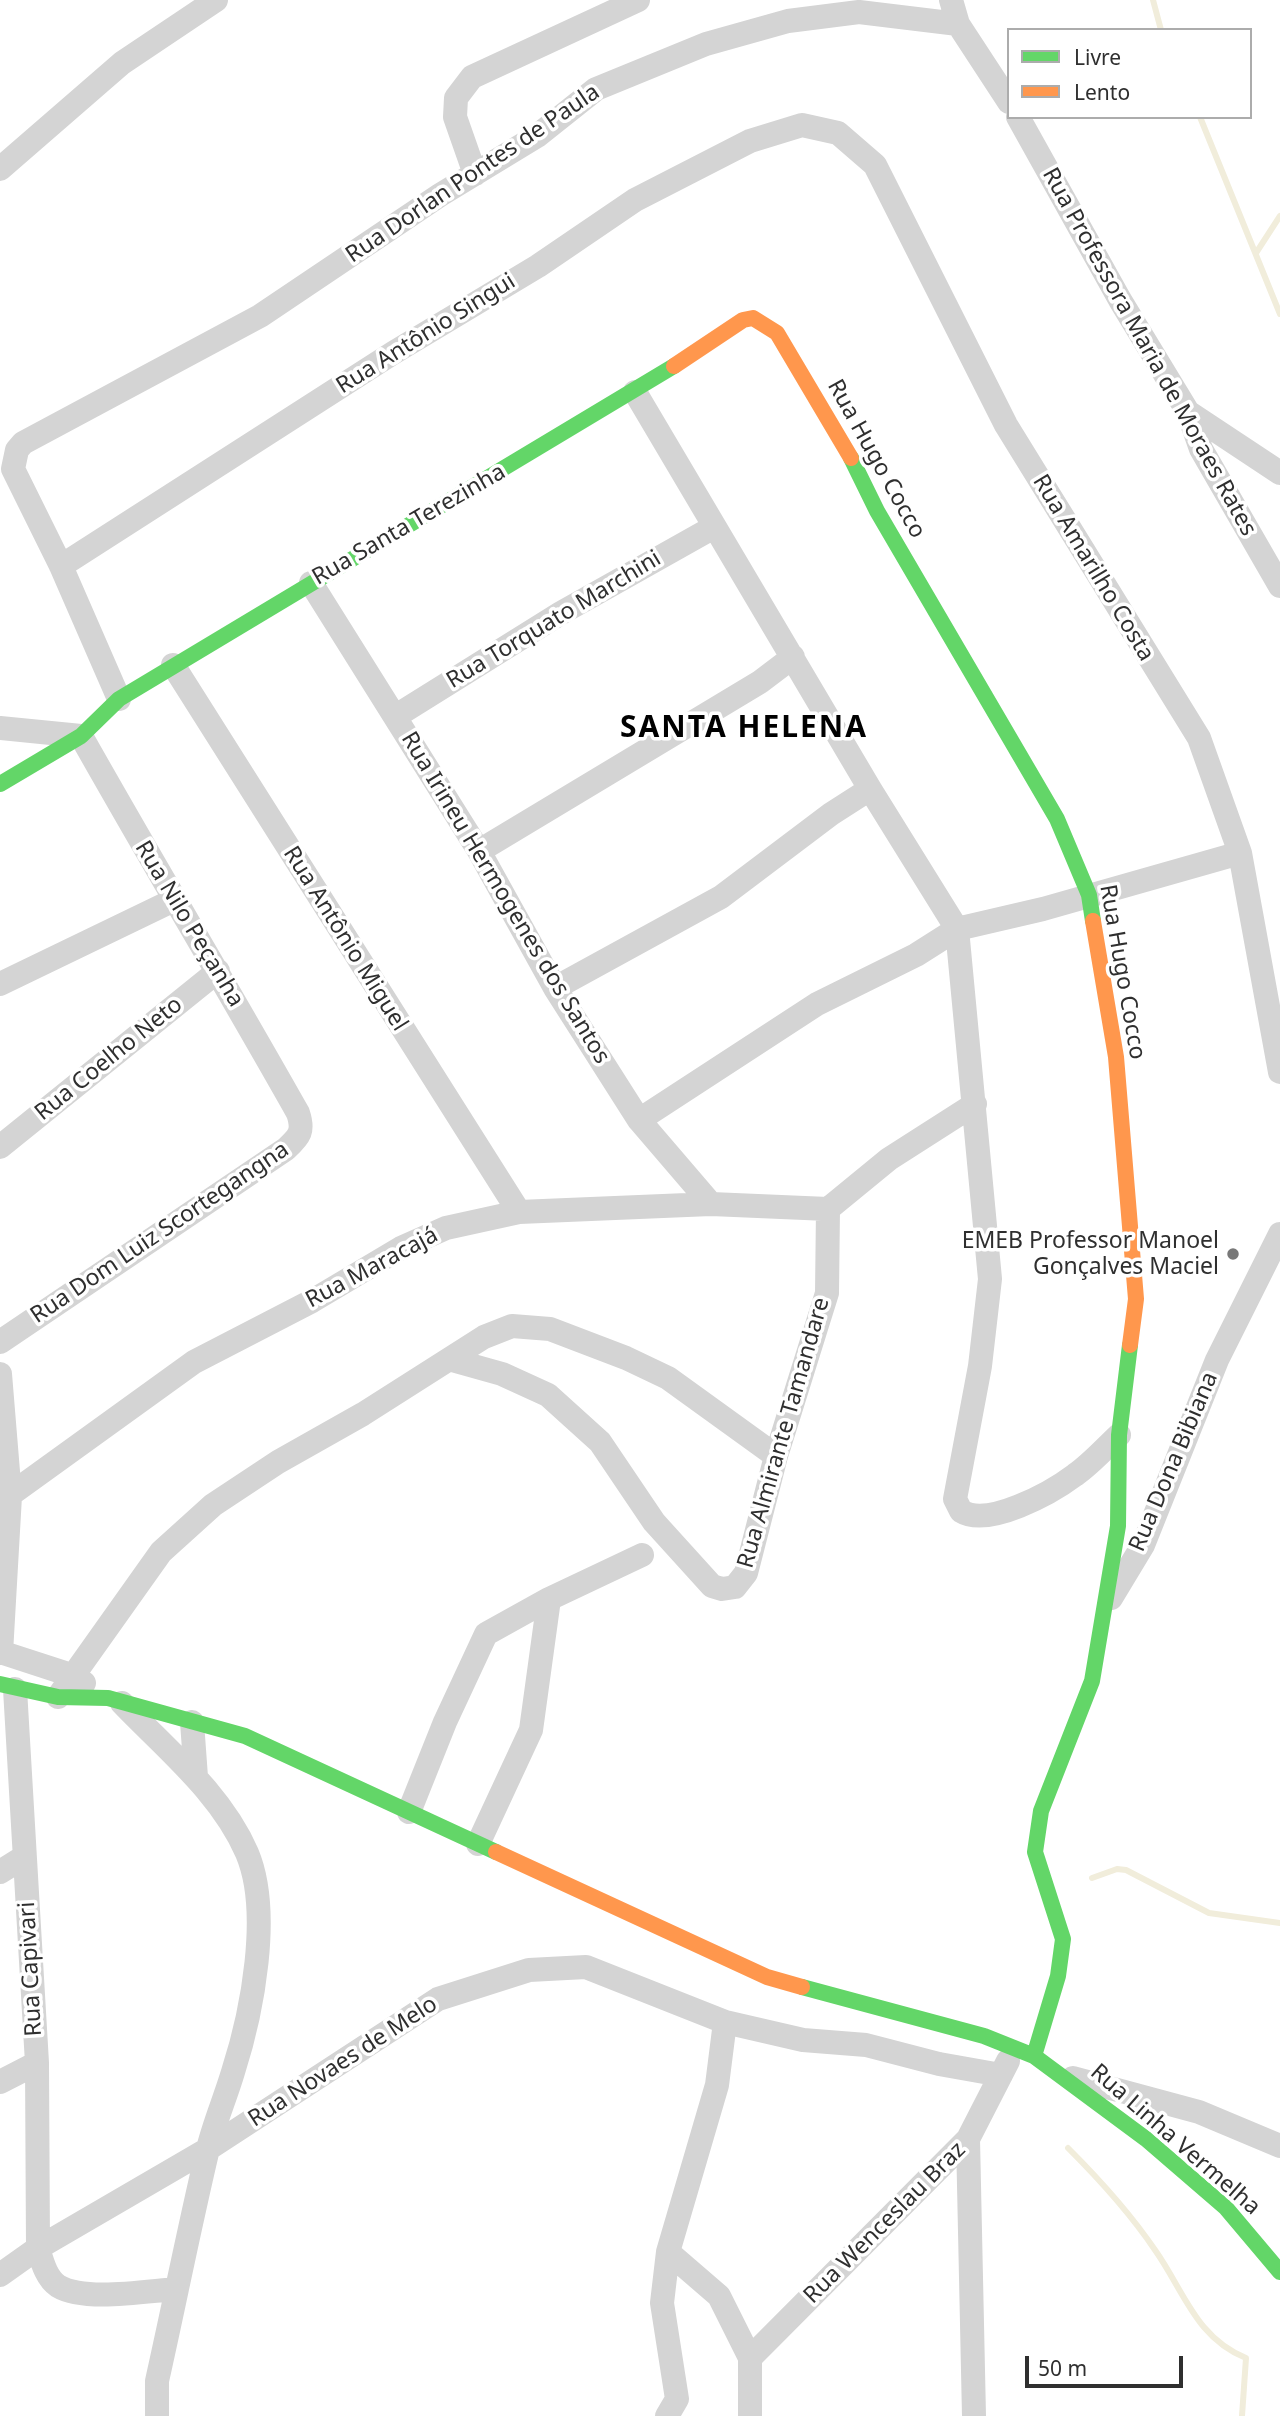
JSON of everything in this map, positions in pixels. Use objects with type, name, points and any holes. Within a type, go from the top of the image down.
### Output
[{"type":"street","points":[[0,169],[122,63],[216,0]]},
{"type":"street","points":[[475,174],[455,117],[456,98],[472,77],[638,0]]},
{"type":"street","points":[[951,0],[958,24],[1007,99]]},
{"type":"street","name":"Rua Dorlan Pontes de Paula","points":[[61,566],[13,469],[17,450],[23,443],[260,316],[537,136],[596,89],[706,44],[788,21],[859,12],[958,24]]},
{"type":"street","name":"Rua Professora Maria de Moraes Rates","points":[[1019,119],[1120,300],[1188,412],[1200,449],[1280,586]]},
{"type":"street","name":"Rua Antônio Singui","points":[[61,566],[393,353],[538,266],[635,200],[750,141],[802,125]]},
{"type":"street","name":"Rua Amarilho Costa","points":[[802,125],[838,133],[875,165],[1006,425],[1199,738],[1240,853],[1280,1072]]},
{"type":"street","name":"Rua Hugo Cocco","points":[[743,320],[753,318],[777,333],[841,437],[877,511],[1057,818],[1089,895],[1116,1057],[1136,1299],[1119,1435],[1118,1526],[1104,1609]]},
{"type":"street","name":"Rua Santa Terezinha","points":[[0,784],[81,736],[119,699],[173,665],[635,392],[743,320]]},
{"type":"street","points":[[635,392],[870,789],[957,929],[990,1279],[980,1366],[955,1499],[961,1511],[981,1518],[1024,1504],[1076,1475],[1119,1435]]},
{"type":"street","points":[[1188,412],[1280,473]]},
{"type":"street","name":"Rua Torquato Marchini","points":[[396,716],[561,613],[713,527]]},
{"type":"street","points":[[61,566],[119,699]]},
{"type":"street","name":"Rua Irineu Hermogenes dos Santos","points":[[311,583],[479,851],[555,988],[639,1120],[711,1204]]},
{"type":"street","points":[[479,851],[760,682],[793,657]]},
{"type":"street","name":"Rua Antônio Miguel","points":[[173,665],[519,1212]]},
{"type":"street","points":[[0,728],[16,732],[81,736]]},
{"type":"street","name":"Rua Nilo Peçanha","points":[[81,736],[298,1113]]},
{"type":"street","points":[[555,988],[721,897],[831,814],[870,789]]},
{"type":"street","points":[[639,1120],[817,1004],[916,955],[957,929],[1240,853]]},
{"type":"street","points":[[0,984],[174,900]]},
{"type":"street","name":"Rua Coelho Neto","points":[[0,1147],[218,971]]},
{"type":"street","points":[[828,1209],[888,1159],[975,1104]]},
{"type":"street","name":"Rua Dom Luiz Scortegangna","points":[[0,1342],[286,1149],[300,1137],[302,1128],[298,1113]]},
{"type":"street","name":"Rua Maracajá","points":[[5,1499],[194,1362],[312,1301],[401,1248],[446,1228],[519,1212],[711,1204],[828,1209]]},
{"type":"street","name":"Rua Almirante Tamandare","points":[[452,1360],[502,1374],[548,1395],[600,1443],[654,1522],[712,1586],[722,1589],[736,1587],[746,1573],[776,1456],[827,1293],[828,1209]]},
{"type":"street","name":"Rua Dona Bibiana","points":[[1024,2052],[1058,1976],[1063,1939],[1035,1852],[1041,1811],[1092,1681],[1104,1609],[1143,1545],[1217,1360],[1280,1234]]},
{"type":"street","points":[[64,1686],[161,1552],[213,1505],[278,1462],[452,1360],[484,1337],[512,1326],[550,1329],[626,1358],[668,1378],[776,1456]]},
{"type":"street","points":[[0,1374],[5,1499],[1,1652],[64,1686],[115,1700],[196,1777],[237,1830],[248,1857],[257,1917],[247,2023],[208,2149],[157,2381],[157,2416]]},
{"type":"street","points":[[409,1812],[445,1722],[486,1634],[549,1599],[642,1555]]},
{"type":"street","points":[[478,1844],[531,1730],[549,1599]]},
{"type":"street","points":[[7,1687],[64,1686]]},
{"type":"street","name":"Rua Capivari","points":[[7,1687],[24,1857],[37,2063],[38,2248]]},
{"type":"street","name":"Rua Linha Vermelha","points":[[115,1700],[245,1736],[767,1977],[984,2036],[1024,2052],[1065,2076],[1146,2139],[1226,2208],[1280,2272]]},
{"type":"street","points":[[192,1722],[196,1777]]},
{"type":"street","points":[[0,1872],[24,1857]]},
{"type":"street","name":"Rua Novaes de Melo","points":[[0,2275],[38,2248],[208,2149],[438,1999],[529,1970],[586,1967],[725,2022],[803,2040],[866,2045],[939,2064],[1001,2075]]},
{"type":"street","points":[[667,2416],[677,2399],[662,2303],[668,2252],[717,2085],[725,2022]]},
{"type":"street","name":"Rua Wenceslau Braz","points":[[750,2358],[968,2139],[1001,2075],[1024,2052]]},
{"type":"street","points":[[0,2082],[37,2063]]},
{"type":"street","points":[[1065,2076],[1199,2112],[1280,2146]]},
{"type":"street","points":[[968,2139],[974,2416]]},
{"type":"street","points":[[38,2248],[47,2272],[58,2286],[91,2294],[177,2289]]},
{"type":"street","points":[[668,2252],[719,2296],[750,2358],[750,2416]]},
{"type":"waterway","points":[[1153,0],[1160,28]]},
{"type":"waterway","points":[[1201,119],[1280,314]]},
{"type":"waterway","points":[[1256,253],[1280,216]]},
{"type":"waterway","points":[[1092,1878],[1117,1869],[1126,1870],[1209,1913],[1280,1923]]},
{"type":"waterway","points":[[1068,2148],[1135,2223],[1203,2326],[1229,2349],[1246,2358],[1242,2416]]},
{"type":"traffic: fast","points":[[0,784],[81,736],[119,699],[674,366]]},
{"type":"traffic: fast","points":[[851,458],[877,511],[1057,819],[1089,895],[1093,921]]},
{"type":"traffic: fast","points":[[1034,2056],[1058,1976],[1063,1939],[1035,1852],[1041,1811],[1092,1681],[1118,1526],[1119,1435],[1130,1345]]},
{"type":"traffic: fast","points":[[0,1684],[58,1697],[108,1698],[245,1736],[496,1852]]},
{"type":"traffic: fast","points":[[802,1987],[984,2036],[1034,2056],[1146,2139],[1226,2208],[1280,2272]]},
{"type":"traffic: slow","points":[[674,366],[743,320],[753,318],[777,333],[851,458]]},
{"type":"traffic: slow","points":[[1093,921],[1116,1057],[1136,1299],[1130,1345]]},
{"type":"traffic: slow","points":[[496,1852],[767,1977],[802,1987]]},
{"type":"place","name":"EMEB Professor Manoel Gonçalves Maciel","points":[[1233,1254]]},
{"type":"district","name":"SANTA HELENA","points":[[744,728]]}]
